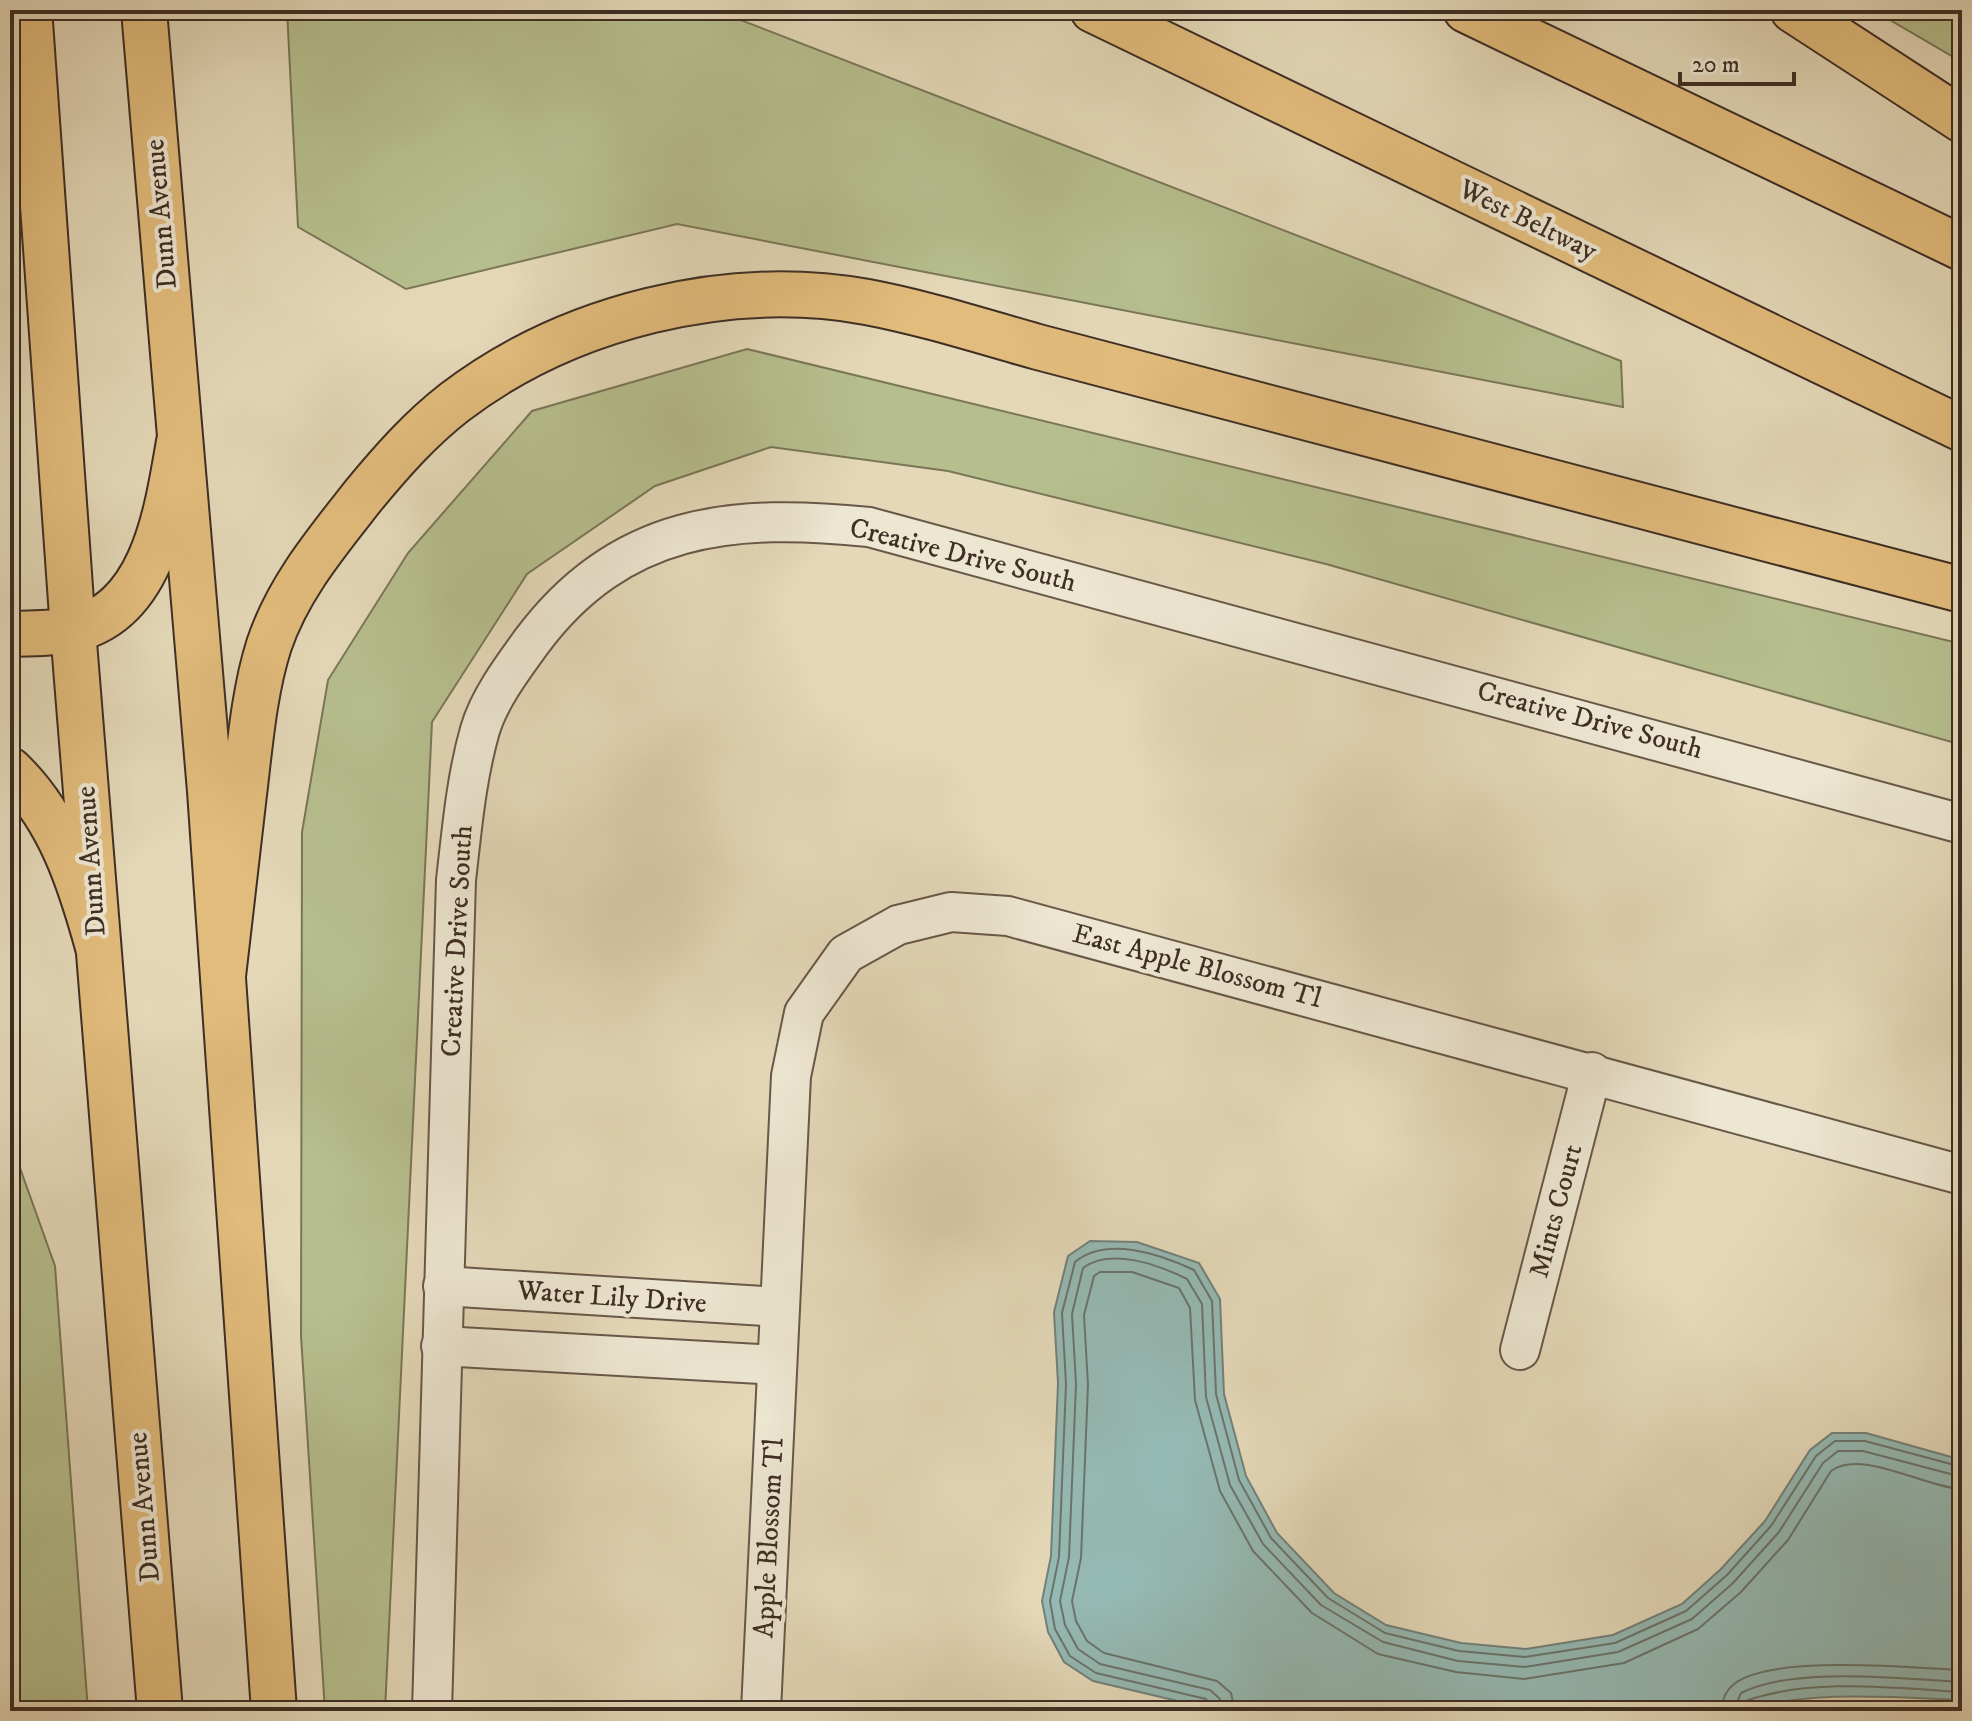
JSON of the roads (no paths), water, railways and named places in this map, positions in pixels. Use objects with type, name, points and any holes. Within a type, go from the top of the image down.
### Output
[{"type":"main road","points":[[10,101],[20,10]]},
{"type":"main road","name":"Dunn Avenue","points":[[29,10],[73,630],[160,1711]]},
{"type":"main road","name":"Dunn Avenue","points":[[144,10],[223,976],[274,1711]]},
{"type":"main road","name":"West Beltway","points":[[1093,10],[1962,429]]},
{"type":"main road","points":[[1466,10],[1962,248]]},
{"type":"main road","points":[[1793,10],[1962,120]]},
{"type":"main road","points":[[223,976],[251,733],[266,659],[270,644],[310,562],[397,454],[455,402],[509,367],[585,330],[677,304],[781,295],[865,302],[945,320],[1962,590]]},
{"type":"main road","points":[[10,634],[73,630],[109,614],[126,598],[147,565],[166,519],[179,442]]},
{"type":"main road","points":[[10,770],[51,821],[78,875],[98,947]]},
{"type":"street","name":"Creative Drive South","points":[[432,1711],[456,880],[466,787],[481,726],[514,665],[555,610],[602,569],[658,540],[712,525],[806,520],[869,527],[1962,824]]},
{"type":"street","name":"East Apple Blossom Tl","points":[[777,1365],[791,1076],[804,1013],[846,954],[898,925],[951,912],[1008,916],[1592,1072],[1962,1175]]},
{"type":"street","name":"Mints Court","points":[[1520,1350],[1592,1072]]},
{"type":"street","name":"Water Lily Drive","points":[[443,1286],[780,1307]]},
{"type":"street","name":"Water Lily Drive","points":[[441,1346],[777,1365]]},
{"type":"street","name":"Apple Blossom Tl","points":[[761,1711],[777,1365]]},
{"type":"water","points":[[1090,1241],[1137,1242],[1199,1263],[1220,1299],[1224,1394],[1246,1476],[1277,1533],[1334,1593],[1386,1625],[1461,1643],[1526,1649],[1613,1635],[1682,1604],[1721,1569],[1765,1521],[1810,1450],[1832,1433],[1866,1433],[1962,1460],[1962,1700],[1822,1698],[1766,1704],[1739,1711],[1220,1711],[1093,1681],[1064,1662],[1048,1632],[1042,1601],[1051,1556],[1058,1383],[1054,1312],[1068,1256]]}]
